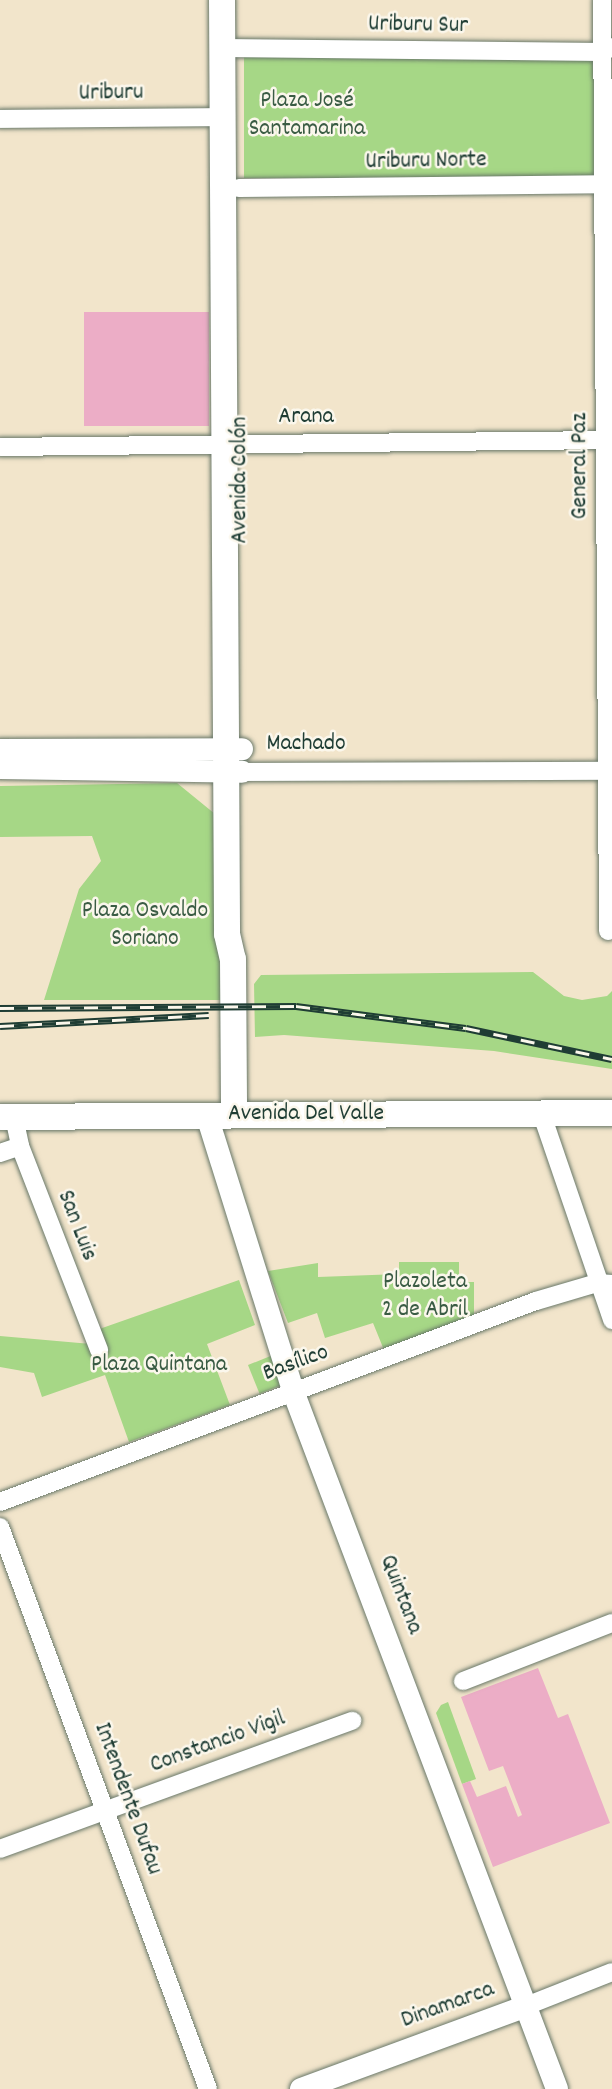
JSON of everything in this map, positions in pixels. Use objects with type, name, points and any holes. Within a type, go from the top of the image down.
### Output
[{"type":"main road","name":"Avenida Colón","points":[[222,0],[230,48],[238,188],[233,442],[234,761],[227,934],[233,959],[234,1114]]},
{"type":"main road","name":"Avenida Colón","points":[[233,442],[223,117],[230,48],[238,0]]},
{"type":"main road","name":"Avenida Del Valle","points":[[7,1117],[612,1113]]},
{"type":"street","name":"General Paz","points":[[602,0],[608,49],[608,931]]},
{"type":"street","name":"Uriburu Sur","points":[[230,48],[608,49]]},
{"type":"street","name":"Uriburu","points":[[0,120],[223,117]]},
{"type":"street","name":"Uriburu Norte","points":[[238,188],[607,187]]},
{"type":"street","name":"Arana","points":[[0,447],[233,442],[609,440]]},
{"type":"street","name":"Machado","points":[[0,750],[234,761],[609,771]]},
{"type":"street","name":"Machado","points":[[0,768],[234,761]]},
{"type":"street","points":[[542,1115],[605,1284],[612,1320]]},
{"type":"street","name":"Quintana","points":[[207,1116],[294,1391],[557,2089]]},
{"type":"street","name":"San Luis","points":[[7,1117],[99,1350]]},
{"type":"street","points":[[0,1153],[20,1146]]},
{"type":"street","name":"Basílico","points":[[0,1502],[536,1301],[605,1284]]},
{"type":"street","name":"Intendente Dufau","points":[[0,1527],[208,2089]]},
{"type":"street","points":[[464,1681],[612,1623]]},
{"type":"street","name":"Constancio Vigil","points":[[0,1849],[352,1721]]},
{"type":"street","name":"Dinamarca","points":[[301,2089],[612,1972]]},
{"type":"green space","name":"Plaza José Santamarina","points":[[244,55],[594,55],[594,178],[244,178]]},
{"type":"green space","name":"Plaza Osvaldo Soriano","points":[[177,783],[215,814],[221,1000],[44,1000],[79,889],[101,861],[92,836],[0,837],[0,786]]},
{"type":"green space","points":[[533,972],[564,996],[582,1000],[607,996],[612,991],[612,1069],[494,1051],[284,1035],[255,1037],[254,984],[261,975]]},
{"type":"green space","name":"Plazoleta 2 de Abril","points":[[399,1262],[459,1262],[459,1282],[474,1282],[474,1316],[384,1350],[373,1323],[325,1338],[317,1313],[288,1323],[268,1271],[318,1263],[318,1277],[399,1274]]},
{"type":"green space","name":"Plaza Quintana","points":[[239,1280],[255,1325],[207,1344],[230,1405],[129,1442],[105,1375],[42,1397],[34,1373],[0,1367],[0,1336],[91,1344],[88,1333]]},
{"type":"green space","points":[[273,1355],[285,1384],[260,1394],[248,1365]]},
{"type":"green space","points":[[448,1702],[476,1779],[462,1784],[436,1713],[441,1705]]},
{"type":"building","points":[[84,312],[209,312],[209,426],[84,426]]},
{"type":"building","points":[[538,1668],[558,1718],[568,1714],[610,1823],[493,1867],[462,1784],[470,1781],[477,1797],[506,1786],[518,1817],[522,1815],[503,1766],[489,1771],[461,1697]]},
{"type":"railway","points":[[0,1008],[296,1006],[466,1028],[612,1059]]},
{"type":"railway","points":[[0,1026],[209,1015]]}]
